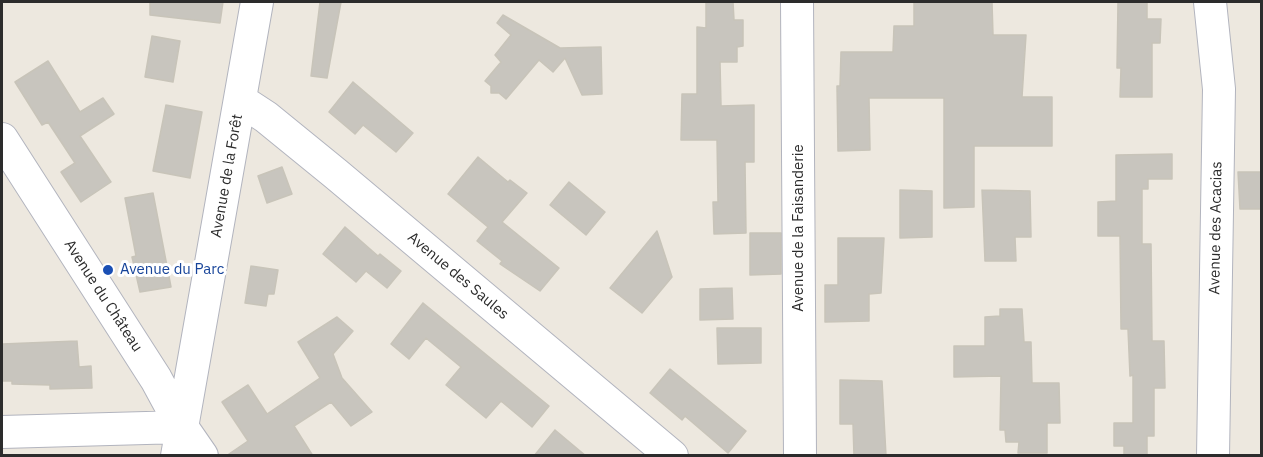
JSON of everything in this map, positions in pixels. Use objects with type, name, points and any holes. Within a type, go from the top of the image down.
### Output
[{"type":"street","name":"Avenue de la Forêt","points":[[179,441],[257,2]]},
{"type":"street","name":"Avenue de la Faisanderie","points":[[798,2],[800,456]]},
{"type":"street","name":"Avenue des Acacias","points":[[1210,2],[1219,88],[1213,456]]},
{"type":"street","name":"Avenue des Saules","points":[[240,100],[266,117],[328,167],[672,456]]},
{"type":"street","name":"Avenue du Château","points":[[2,139],[156,379],[179,441],[201,456]]},
{"type":"street","points":[[2,432],[179,441]]},
{"type":"building","points":[[150,2],[223,2],[220,23],[150,15]]},
{"type":"building","points":[[320,2],[341,2],[327,78],[311,76]]},
{"type":"building","points":[[706,2],[733,2],[734,20],[743,20],[743,46],[737,47],[737,62],[720,62],[721,106],[754,105],[754,162],[745,162],[746,233],[714,234],[713,202],[718,202],[717,140],[681,140],[682,94],[697,94],[697,27],[706,28]]},
{"type":"building","points":[[914,2],[992,2],[993,35],[1026,35],[1022,97],[1052,97],[1052,146],[974,146],[974,207],[944,208],[944,98],[869,98],[870,150],[838,151],[837,86],[840,86],[841,52],[893,52],[894,26],[914,26]]},
{"type":"building","points":[[1118,2],[1147,2],[1147,19],[1161,19],[1160,43],[1152,43],[1152,97],[1120,97],[1121,68],[1117,68]]},
{"type":"building","points":[[503,15],[560,48],[601,47],[602,94],[582,95],[565,58],[553,72],[539,60],[506,99],[499,93],[491,93],[491,86],[485,81],[501,62],[495,55],[511,35],[497,23]]},
{"type":"building","points":[[152,36],[180,41],[173,82],[145,77]]},
{"type":"building","points":[[48,61],[80,112],[103,98],[114,114],[80,136],[111,182],[81,202],[61,172],[75,163],[48,122],[42,125],[15,82]]},
{"type":"building","points":[[353,82],[413,133],[396,152],[363,125],[355,134],[329,112]]},
{"type":"building","points":[[166,105],[202,112],[190,178],[153,171]]},
{"type":"building","points":[[1172,154],[1172,179],[1148,179],[1148,189],[1142,189],[1142,244],[1151,244],[1152,341],[1164,341],[1165,388],[1154,388],[1154,436],[1147,436],[1147,456],[1124,456],[1124,446],[1114,446],[1114,423],[1133,423],[1133,375],[1130,376],[1128,329],[1121,329],[1120,236],[1098,236],[1098,202],[1116,201],[1116,155]]},
{"type":"building","points":[[478,157],[508,182],[510,180],[527,193],[502,222],[559,268],[540,291],[500,264],[502,261],[477,241],[488,227],[448,194]]},
{"type":"building","points":[[282,167],[292,194],[267,203],[258,176]]},
{"type":"building","points":[[1238,172],[1262,172],[1262,209],[1240,209]]},
{"type":"building","points":[[569,182],[605,212],[586,235],[550,205]]},
{"type":"building","points":[[900,190],[932,191],[932,237],[900,238]]},
{"type":"building","points":[[982,190],[1030,191],[1031,237],[1015,237],[1016,261],[985,261]]},
{"type":"building","points":[[153,193],[171,287],[140,292],[132,257],[136,256],[125,198]]},
{"type":"building","points":[[345,227],[378,256],[380,254],[401,271],[387,288],[366,271],[356,282],[323,254]]},
{"type":"building","points":[[657,231],[672,277],[642,313],[610,288]]},
{"type":"building","points":[[750,233],[781,233],[781,274],[750,275]]},
{"type":"building","points":[[838,238],[884,238],[881,293],[869,294],[869,321],[825,322],[825,285],[838,285]]},
{"type":"building","points":[[251,266],[278,270],[274,294],[268,294],[266,306],[245,303]]},
{"type":"building","points":[[732,288],[733,319],[700,320],[700,289]]},
{"type":"building","points":[[423,303],[549,406],[532,427],[501,401],[486,418],[446,385],[461,367],[426,338],[409,359],[391,344]]},
{"type":"building","points":[[1000,309],[1022,309],[1024,342],[1031,342],[1032,383],[1059,383],[1060,423],[1047,423],[1047,453],[1018,453],[1019,442],[1006,442],[1005,430],[1000,430],[1001,376],[954,377],[954,346],[985,346],[985,317],[1000,316]]},
{"type":"building","points":[[337,317],[353,331],[333,354],[342,378],[372,412],[351,426],[331,402],[294,426],[313,456],[226,456],[248,441],[222,402],[248,385],[267,414],[320,378],[298,342]]},
{"type":"building","points":[[717,328],[761,328],[761,363],[718,364]]},
{"type":"building","points":[[77,341],[79,367],[91,366],[92,388],[50,389],[50,385],[12,384],[12,381],[2,381],[2,344]]},
{"type":"building","points":[[670,369],[746,431],[728,453],[685,416],[682,420],[650,393]]},
{"type":"building","points":[[840,380],[882,381],[886,456],[854,456],[853,424],[840,424]]},
{"type":"building","points":[[555,430],[586,456],[534,456]]},
{"type":"place","name":"Avenue du Parc","points":[[108,270]]}]
